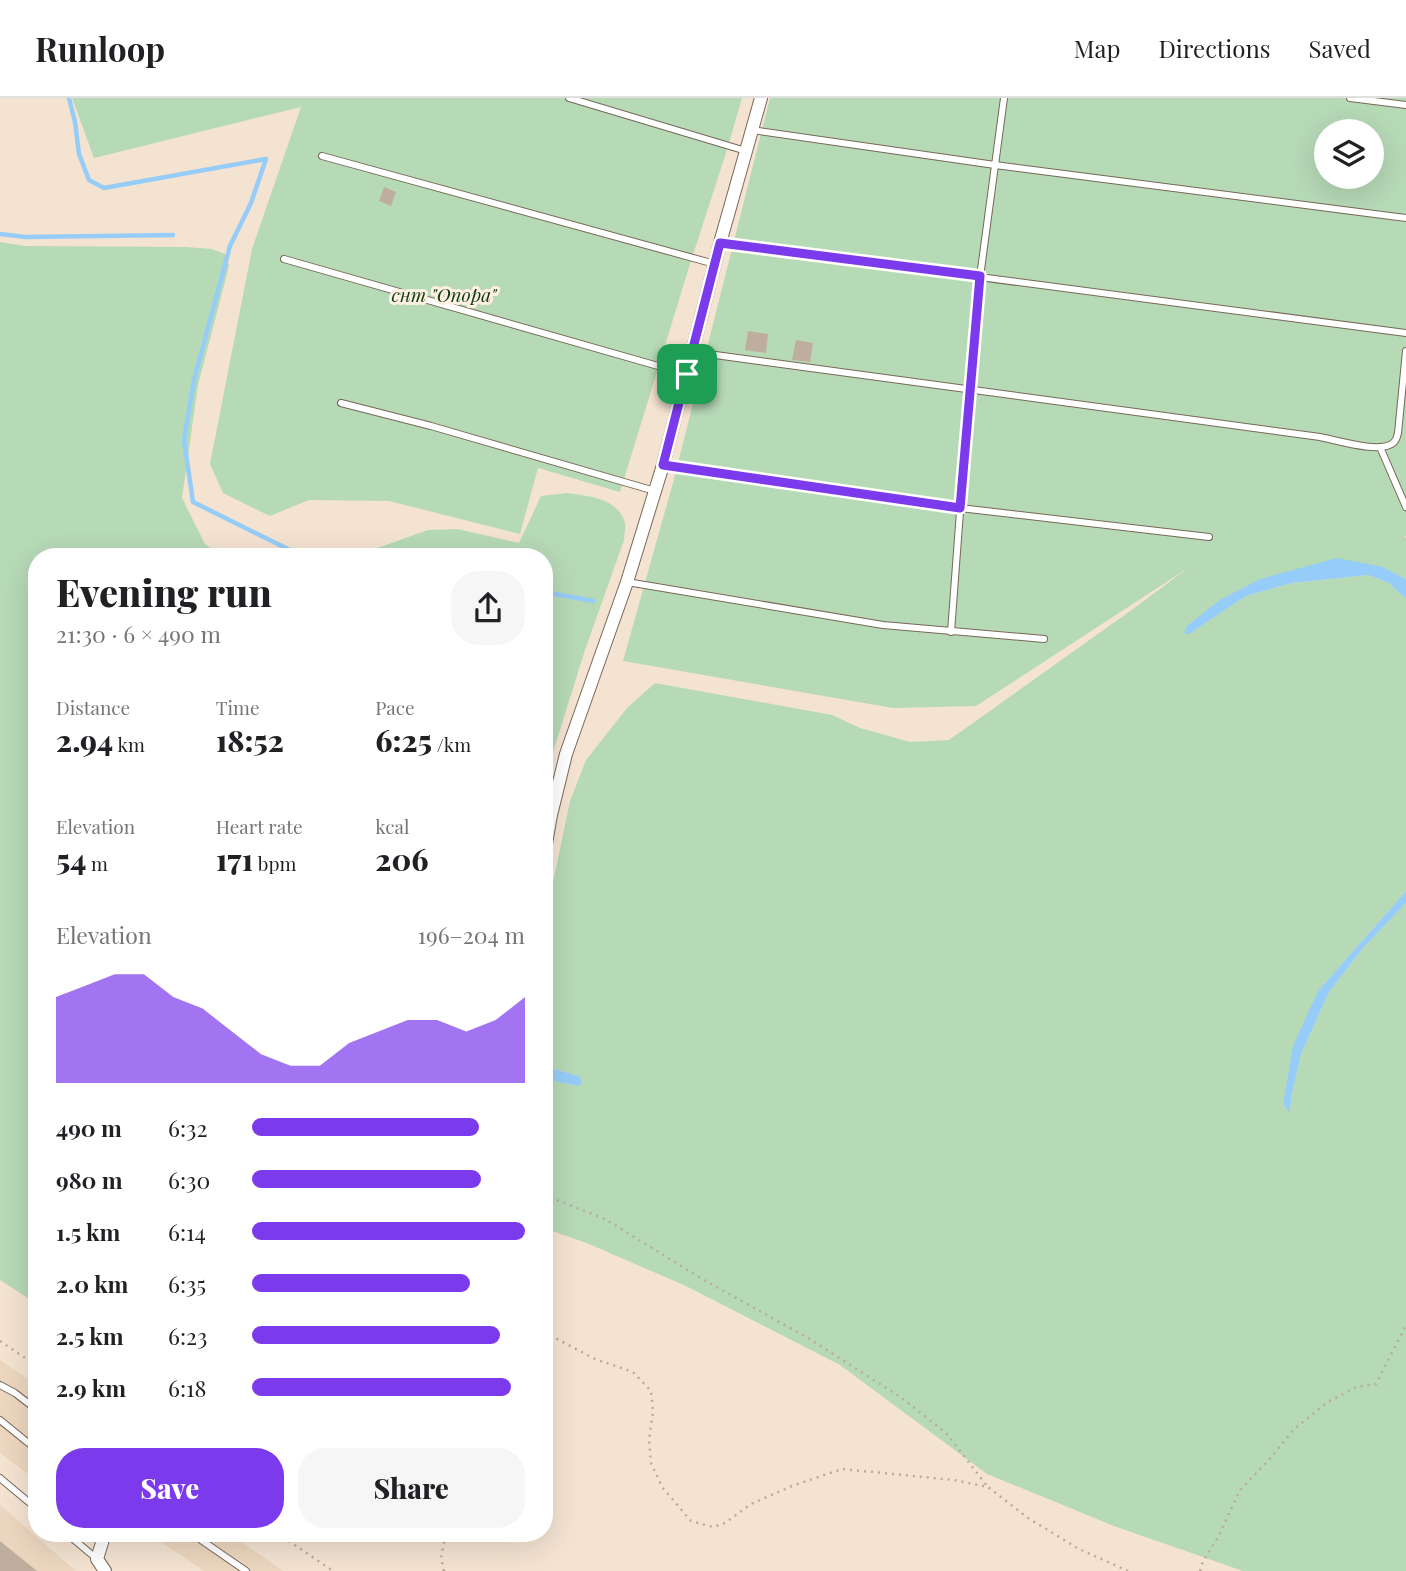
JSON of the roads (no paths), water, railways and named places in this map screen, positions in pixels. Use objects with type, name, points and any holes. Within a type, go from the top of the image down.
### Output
[{"type":"street","points":[[553,807],[566,754],[627,582],[663,465],[720,243],[761,98]]},
{"type":"street","points":[[102,1542],[97,1559],[106,1571]]},
{"type":"lane","points":[[569,98],[746,151]]},
{"type":"lane","points":[[951,632],[980,276],[1004,98]]},
{"type":"lane","points":[[1350,98],[1406,105]]},
{"type":"lane","points":[[752,130],[995,165],[1406,218]]},
{"type":"lane","points":[[322,156],[715,264]]},
{"type":"lane","points":[[720,243],[1406,333]]},
{"type":"lane","points":[[284,259],[687,374]]},
{"type":"lane","points":[[693,352],[1380,447],[1392,444],[1402,427],[1406,351]]},
{"type":"lane","points":[[341,403],[655,491]]},
{"type":"lane","points":[[1396,440],[1406,444]]},
{"type":"lane","points":[[1380,447],[1406,507]]},
{"type":"lane","points":[[663,465],[960,508],[1209,537]]},
{"type":"lane","points":[[627,582],[883,625],[1044,639]]},
{"type":"lane","points":[[0,1385],[28,1403]]},
{"type":"lane","points":[[0,1420],[28,1443]]},
{"type":"lane","points":[[0,1478],[28,1501]]},
{"type":"lane","points":[[77,1542],[97,1559]]},
{"type":"lane","points":[[204,1542],[246,1571]]},
{"type":"water","points":[[1337,558],[1383,567],[1406,579],[1406,599],[1389,583],[1368,575],[1292,583],[1246,596],[1189,634],[1184,633],[1187,626],[1220,600],[1260,579]]},
{"type":"water","points":[[1406,891],[1406,903],[1363,948],[1329,992],[1301,1054],[1290,1113],[1283,1104],[1293,1046],[1318,991]]},
{"type":"water","points":[[553,1069],[579,1076],[582,1082],[578,1086],[553,1081]]},
{"type":"waterway","points":[[69,98],[79,154],[89,180],[104,188],[266,159],[251,203],[230,246],[194,380],[184,440],[193,502],[286,548]]},
{"type":"waterway","points":[[0,234],[25,237],[173,235]]},
{"type":"waterway","points":[[553,594],[593,601]]},
{"type":"park label","name":"снт \"Опора\"","points":[[444,295]]}]
